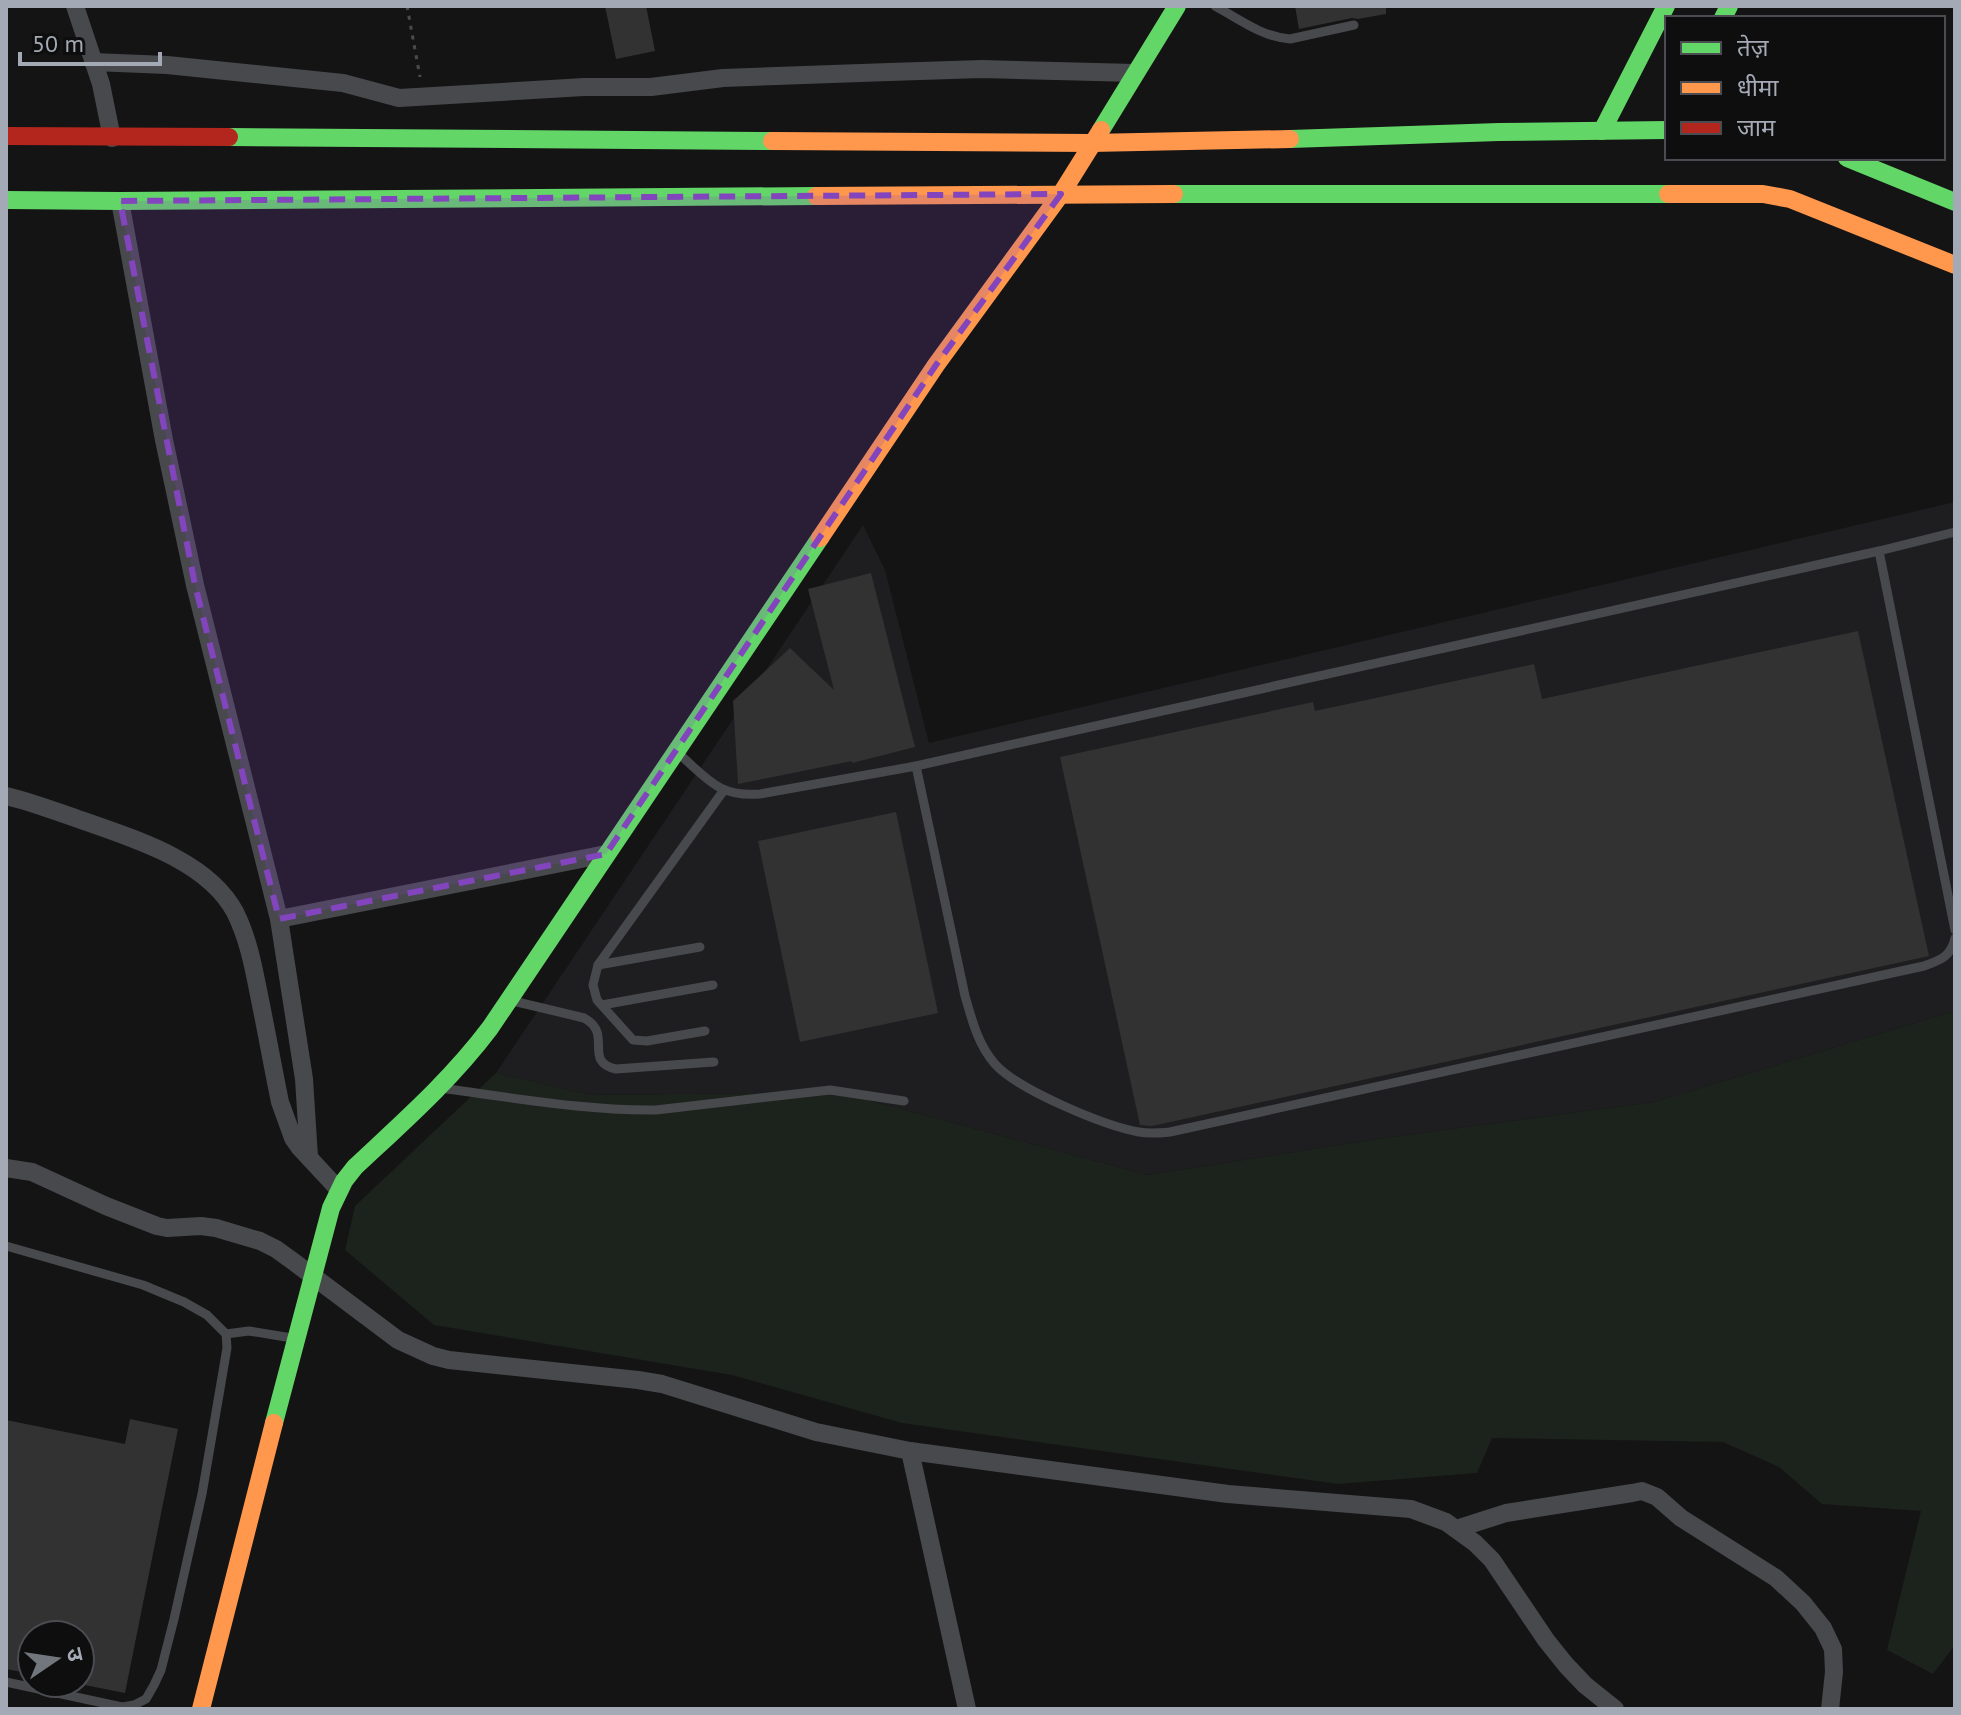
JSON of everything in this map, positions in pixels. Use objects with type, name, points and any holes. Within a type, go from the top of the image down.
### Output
[{"type":"street","points":[[75,6],[101,84],[112,138]]},
{"type":"street","points":[[201,1709],[312,1276],[339,1190],[355,1167],[466,1060],[509,1001],[936,365],[1061,194],[1177,6]]},
{"type":"street","points":[[1602,131],[1666,6]]},
{"type":"street","points":[[93,62],[167,65],[328,81],[399,98],[584,87],[651,87],[723,78],[889,72],[982,69],[1135,73]]},
{"type":"street","points":[[6,136],[1091,143],[1665,130]]},
{"type":"street","points":[[1852,160],[1955,202]]},
{"type":"street","points":[[6,200],[1763,194],[1790,199],[1955,265]]},
{"type":"street","points":[[120,201],[164,440],[192,571],[279,919],[304,1079],[309,1157]]},
{"type":"street","points":[[6,796],[137,840],[195,870],[223,896],[234,910],[248,943],[287,1123],[300,1148],[339,1190]]},
{"type":"street","points":[[279,919],[606,854]]},
{"type":"street","points":[[6,1168],[32,1172],[157,1226],[216,1228],[260,1241],[276,1249],[398,1340],[449,1360],[662,1384],[816,1432],[910,1451],[1194,1490],[1411,1509],[1437,1517],[1492,1560],[1566,1665],[1615,1709]]},
{"type":"street","points":[[910,1451],[967,1709]]},
{"type":"street","points":[[1456,1529],[1506,1513],[1642,1491],[1657,1497],[1689,1523],[1776,1578],[1811,1612],[1833,1649],[1830,1709]]},
{"type":"lane","points":[[1222,8],[1257,30],[1280,38],[1354,25]]},
{"type":"lane","points":[[676,751],[724,790],[734,794],[760,794],[916,766],[1955,532]]},
{"type":"lane","points":[[1879,551],[1955,930]]},
{"type":"lane","points":[[916,766],[965,996],[982,1046],[996,1065],[1023,1086],[1111,1124],[1135,1131],[1170,1132],[1924,966],[1952,952],[1955,938]]},
{"type":"lane","points":[[705,1031],[647,1041],[633,1040],[597,1000],[593,985],[598,965],[724,790]]},
{"type":"lane","points":[[598,965],[700,947]]},
{"type":"lane","points":[[602,1005],[713,985]]},
{"type":"lane","points":[[509,1001],[592,1022],[599,1039],[598,1055],[606,1067],[616,1069],[714,1062]]},
{"type":"lane","points":[[440,1088],[629,1110],[656,1110],[830,1090],[904,1101]]},
{"type":"lane","points":[[6,1246],[143,1285],[184,1302],[207,1315],[226,1334],[227,1348],[202,1494],[174,1619],[161,1670],[146,1699],[138,1707],[122,1707],[6,1682]]},
{"type":"lane","points":[[226,1334],[249,1331],[296,1338]]},
{"type":"path","points":[[407,6],[424,97]]},
{"type":"highlighted area","points":[[1061,194],[936,365],[606,854],[279,919],[195,585],[120,201]]},
{"type":"shaded area","points":[[1955,502],[1955,1011],[1654,1102],[1377,1139],[1148,1175],[838,1092],[592,1095],[496,1073],[863,525],[885,570],[929,743]]},
{"type":"shaded area","points":[[1955,1011],[1955,1645],[1933,1674],[1887,1650],[1921,1511],[1822,1504],[1779,1467],[1723,1442],[1492,1438],[1477,1473],[1338,1484],[902,1423],[732,1375],[434,1325],[345,1250],[355,1206],[496,1073],[592,1095],[838,1092],[1148,1175],[1377,1139],[1654,1102]]},
{"type":"building","points":[[605,6],[646,6],[655,51],[616,59]]},
{"type":"building","points":[[1295,6],[1386,6],[1386,14],[1299,29]]},
{"type":"building","points":[[871,573],[915,747],[852,763],[738,784],[733,701],[790,648],[834,690],[808,589]]},
{"type":"building","points":[[1858,631],[1929,956],[1152,1126],[1140,1125],[1060,757],[1313,702],[1315,711],[1534,664],[1542,699]]},
{"type":"building","points":[[896,812],[938,1013],[800,1042],[758,841]]},
{"type":"building","points":[[130,1419],[178,1429],[125,1693],[96,1687],[96,1619],[16,1619],[16,1671],[6,1669],[6,1420],[125,1444]]},
{"type":"traffic: fast","points":[[1101,130],[1177,6]]},
{"type":"traffic: fast","points":[[1602,131],[1666,6]]},
{"type":"traffic: fast","points":[[1724,16],[1729,6]]},
{"type":"traffic: fast","points":[[1290,139],[1665,130]]},
{"type":"traffic: fast","points":[[229,137],[772,141]]},
{"type":"traffic: fast","points":[[1852,160],[1955,202]]},
{"type":"traffic: fast","points":[[1174,194],[1668,194]]},
{"type":"traffic: fast","points":[[6,200],[816,196]]},
{"type":"traffic: fast","points":[[274,1423],[331,1208],[344,1181],[442,1083],[490,1028],[820,538]]},
{"type":"traffic: slow","points":[[820,538],[936,365],[1061,194],[1101,130]]},
{"type":"traffic: slow","points":[[772,141],[1091,143],[1290,139]]},
{"type":"traffic: slow","points":[[816,196],[1174,194]]},
{"type":"traffic: slow","points":[[1668,194],[1763,194],[1790,199],[1955,265]]},
{"type":"traffic: slow","points":[[201,1709],[274,1423]]},
{"type":"traffic: jam","points":[[6,136],[229,137]]}]
